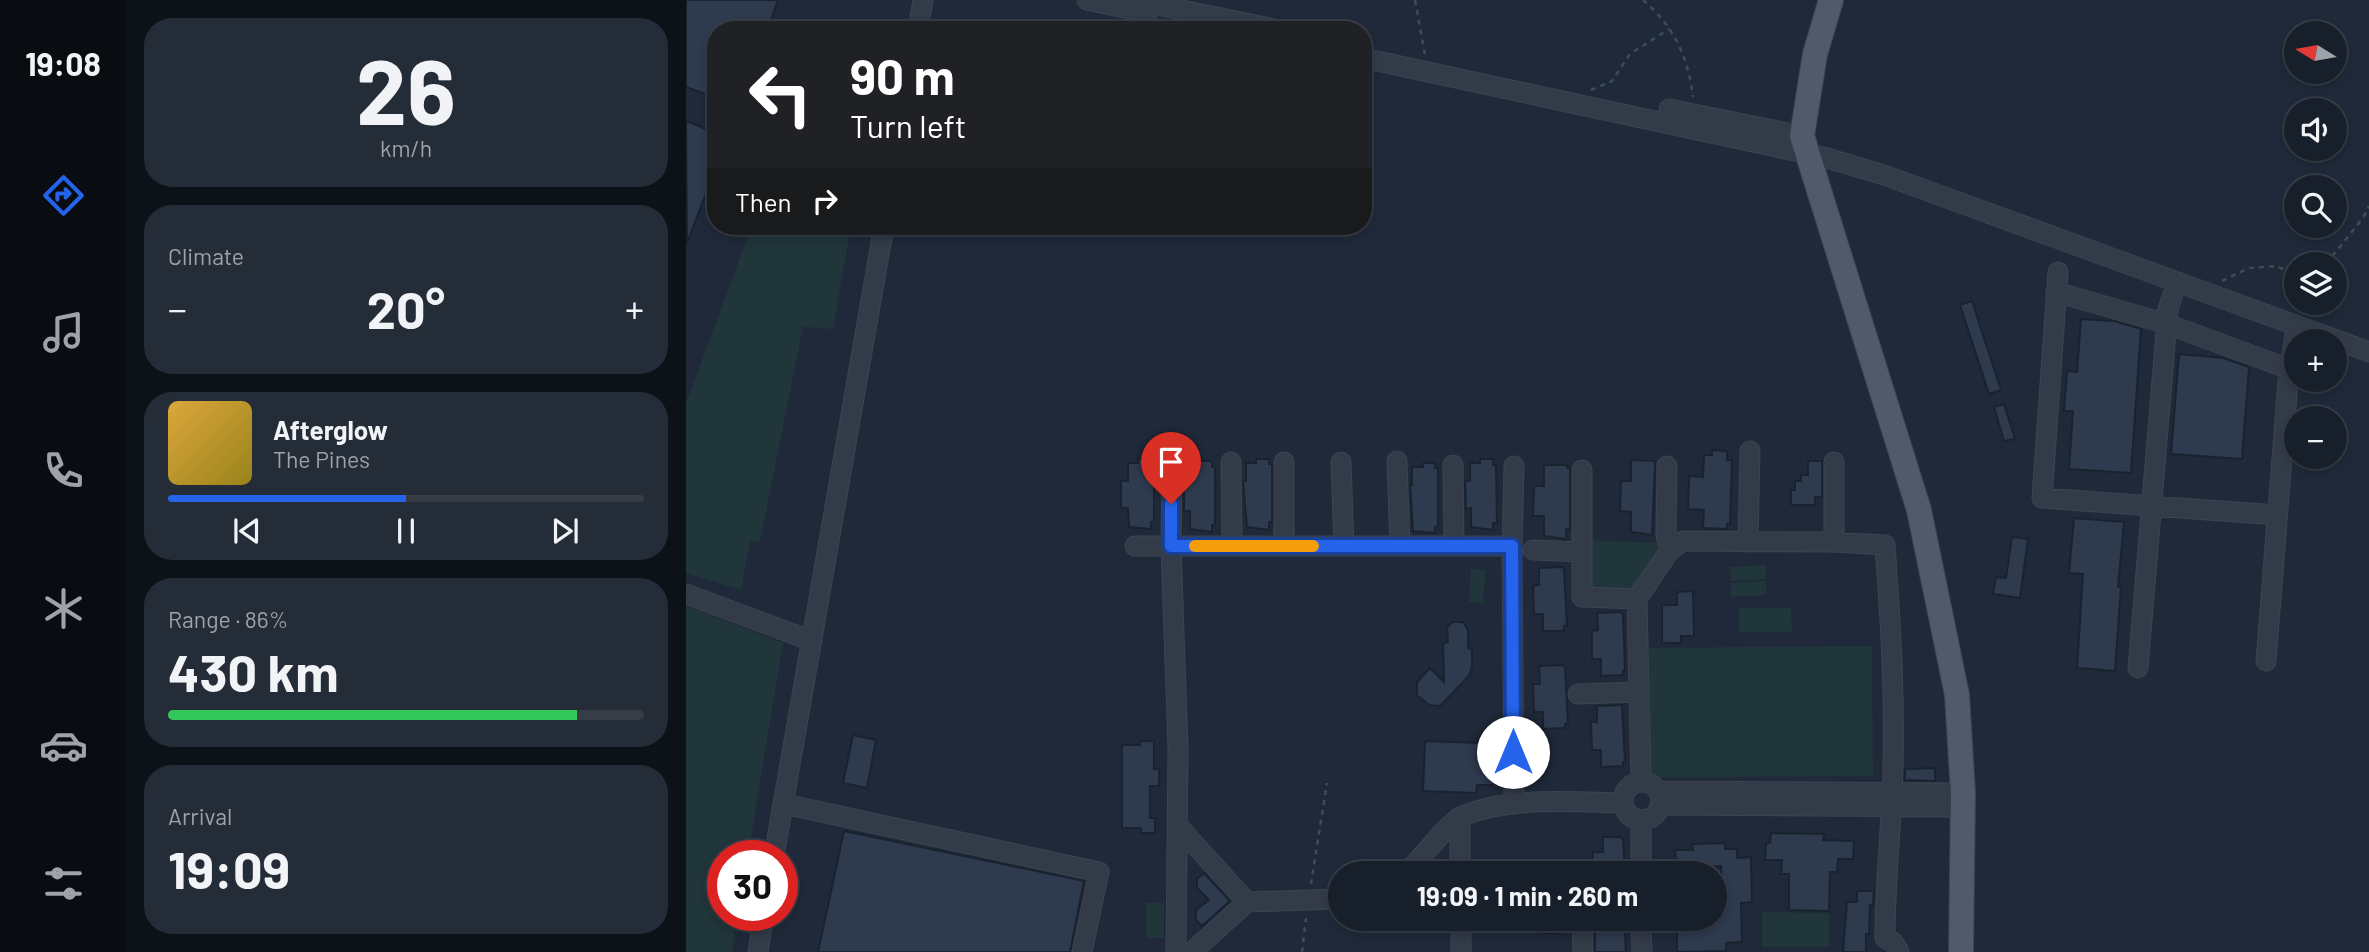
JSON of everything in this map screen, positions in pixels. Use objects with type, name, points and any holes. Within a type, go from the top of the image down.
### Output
[{"type":"main road","points":[[1831,0],[1815,54],[1804,144],[1919,510],[1958,695],[1963,800],[1961,952]]},
{"type":"street","points":[[920,21],[923,0]]},
{"type":"street","points":[[1087,0],[1186,21]]},
{"type":"street","points":[[1133,0],[1235,21]]},
{"type":"street","points":[[1372,49],[1695,114],[1804,144],[2369,352]]},
{"type":"street","points":[[1372,60],[1804,144]]},
{"type":"street","points":[[778,840],[882,235]]},
{"type":"street","points":[[2058,272],[2042,498],[2277,515]]},
{"type":"street","points":[[2138,668],[2168,309],[2176,282]]},
{"type":"street","points":[[2056,292],[2167,324],[2284,367]]},
{"type":"street","points":[[2266,661],[2287,392]]},
{"type":"street","points":[[1748,542],[1750,451]]},
{"type":"street","points":[[1397,461],[1400,546]]},
{"type":"street","points":[[1172,462],[1171,546],[1178,747],[1176,952]]},
{"type":"street","points":[[1231,462],[1232,546]]},
{"type":"street","points":[[1284,462],[1284,546]]},
{"type":"street","points":[[1341,462],[1344,546]]},
{"type":"street","points":[[1834,462],[1835,542]]},
{"type":"street","points":[[1453,465],[1454,546]]},
{"type":"street","points":[[1514,466],[1514,804]]},
{"type":"street","points":[[1667,466],[1666,535],[1670,550]]},
{"type":"street","points":[[1581,470],[1582,597],[1637,599]]},
{"type":"street","points":[[1899,952],[1894,943],[1885,938],[1885,885],[1892,799],[1892,667],[1885,545],[1683,541],[1670,550],[1637,599],[1639,692],[1653,793],[1654,815],[1641,820],[1629,814],[1623,797],[1630,786],[1653,793],[1892,799],[1963,800]]},
{"type":"street","points":[[1135,546],[1512,546]]},
{"type":"street","points":[[1533,550],[1582,552]]},
{"type":"street","points":[[686,594],[812,641]]},
{"type":"street","points":[[1578,694],[1639,692]]},
{"type":"street","points":[[1418,861],[1460,817],[1481,809],[1514,804],[1623,803]]},
{"type":"street","points":[[784,804],[1098,872],[1082,952]]},
{"type":"street","points":[[1460,817],[1460,861]]},
{"type":"street","points":[[1641,820],[1641,861]]},
{"type":"street","points":[[1177,825],[1247,902]]},
{"type":"street","points":[[1192,952],[1247,902],[1328,899]]},
{"type":"street","points":[[758,952],[761,931]]},
{"type":"street","points":[[1461,931],[1461,952]]},
{"type":"street","points":[[1582,931],[1583,952]]},
{"type":"street","points":[[1641,931],[1642,952]]},
{"type":"path","points":[[1415,0],[1426,59]]},
{"type":"path","points":[[1643,0],[1658,13],[1681,45],[1690,75],[1695,114]]},
{"type":"path","points":[[1587,92],[1612,81],[1630,54],[1669,29]]},
{"type":"path","points":[[2336,252],[2363,218],[2369,206]]},
{"type":"path","points":[[2204,292],[2231,275],[2249,268],[2276,266],[2284,270]]},
{"type":"path","points":[[1302,952],[1327,783]]},
{"type":"green space","points":[[749,235],[849,235],[833,329],[803,327],[760,542],[750,541],[741,590],[686,573],[686,403]]},
{"type":"green space","points":[[1585,540],[1658,543],[1654,567],[1639,591],[1590,593]]},
{"type":"green space","points":[[1766,565],[1766,579],[1731,581],[1730,567]]},
{"type":"green space","points":[[1471,569],[1486,570],[1483,603],[1469,602]]},
{"type":"green space","points":[[1766,581],[1767,595],[1731,597],[1731,583]]},
{"type":"green space","points":[[686,606],[783,643],[751,840],[707,840],[707,931],[735,931],[732,952],[686,952]]},
{"type":"green space","points":[[1739,608],[1791,608],[1792,632],[1739,632]]},
{"type":"green space","points":[[1872,646],[1873,776],[1650,777],[1649,648]]},
{"type":"green space","points":[[1146,903],[1164,903],[1164,938],[1146,938]]},
{"type":"green space","points":[[1762,912],[1829,913],[1829,947],[1762,947]]},
{"type":"building","points":[[686,0],[778,0],[770,21],[707,21],[707,95],[686,87]]},
{"type":"building","points":[[686,121],[707,129],[707,191],[687,243]]},
{"type":"building","points":[[1972,301],[2001,390],[1989,394],[1960,305]]},
{"type":"building","points":[[2081,319],[2114,321],[2141,329],[2131,473],[2069,469],[2073,411],[2064,411],[2067,371],[2077,372]]},
{"type":"building","points":[[2179,354],[2223,358],[2249,367],[2242,459],[2171,454]]},
{"type":"building","points":[[2004,404],[2015,439],[2004,441],[1994,407]]},
{"type":"building","points":[[1712,450],[1727,451],[1727,460],[1732,460],[1730,524],[1727,524],[1727,529],[1703,528],[1704,510],[1688,509],[1689,476],[1703,477],[1704,455],[1712,455]]},
{"type":"building","points":[[1138,459],[1151,459],[1151,464],[1154,464],[1154,522],[1151,522],[1151,529],[1129,527],[1128,508],[1121,508],[1121,481],[1128,481],[1128,463],[1138,463]]},
{"type":"building","points":[[1256,459],[1269,459],[1269,464],[1272,464],[1272,522],[1269,522],[1269,530],[1247,527],[1243,481],[1246,481],[1246,463],[1256,463]]},
{"type":"building","points":[[1480,459],[1493,459],[1493,465],[1496,465],[1497,523],[1493,523],[1493,530],[1471,527],[1471,508],[1466,509],[1465,481],[1470,481],[1470,463],[1480,463]]},
{"type":"building","points":[[1631,460],[1654,461],[1655,464],[1652,535],[1631,532],[1631,512],[1620,511],[1621,481],[1631,481]]},
{"type":"building","points":[[1199,461],[1212,461],[1212,467],[1215,467],[1215,525],[1212,525],[1212,532],[1190,529],[1190,511],[1184,511],[1184,483],[1189,483],[1189,466],[1199,465]]},
{"type":"building","points":[[1808,461],[1822,461],[1822,497],[1815,497],[1815,505],[1791,505],[1791,490],[1795,490],[1795,481],[1801,481],[1801,475],[1808,475]]},
{"type":"building","points":[[1423,463],[1435,463],[1435,468],[1438,468],[1438,526],[1435,527],[1435,533],[1413,531],[1410,485],[1412,467],[1423,467]]},
{"type":"building","points":[[1544,465],[1567,465],[1567,468],[1570,468],[1570,530],[1566,529],[1566,539],[1544,536],[1544,516],[1533,516],[1534,486],[1544,486]]},
{"type":"building","points":[[2074,518],[2124,522],[2115,671],[2077,668],[2083,574],[2069,573]]},
{"type":"building","points":[[2012,537],[2028,539],[2020,598],[1993,594],[1996,577],[2006,578]]},
{"type":"building","points":[[1562,567],[1567,626],[1564,626],[1564,631],[1543,631],[1543,614],[1534,614],[1533,586],[1539,585],[1539,568]]},
{"type":"building","points":[[1693,591],[1694,636],[1681,636],[1681,643],[1662,643],[1662,605],[1677,605],[1677,592]]},
{"type":"building","points":[[1597,613],[1623,614],[1625,671],[1623,675],[1601,676],[1601,659],[1592,659],[1592,631],[1598,630]]},
{"type":"building","points":[[1453,622],[1463,622],[1468,630],[1472,667],[1469,676],[1440,706],[1429,705],[1417,695],[1417,682],[1430,668],[1444,682],[1443,643],[1448,642],[1447,627]]},
{"type":"building","points":[[1539,666],[1565,667],[1568,724],[1565,724],[1565,728],[1543,729],[1543,712],[1534,712],[1533,684],[1540,684]]},
{"type":"building","points":[[1622,705],[1625,762],[1623,766],[1601,767],[1601,750],[1592,750],[1591,722],[1597,722],[1597,706]]},
{"type":"building","points":[[853,735],[876,740],[867,788],[843,783]]},
{"type":"building","points":[[1140,741],[1154,741],[1154,769],[1159,769],[1159,786],[1150,786],[1150,818],[1155,818],[1155,833],[1141,833],[1141,828],[1122,828],[1122,745],[1140,745]]},
{"type":"building","points":[[1425,741],[1478,743],[1478,749],[1494,750],[1493,785],[1477,785],[1476,793],[1423,791]]},
{"type":"building","points":[[1935,768],[1935,781],[1905,780],[1905,769]]},
{"type":"building","points":[[844,831],[1084,881],[1070,952],[818,952]]},
{"type":"building","points":[[1771,833],[1824,834],[1823,840],[1854,841],[1853,859],[1838,859],[1837,872],[1830,872],[1829,911],[1789,910],[1789,874],[1781,874],[1782,860],[1765,860],[1766,844],[1770,843]]},
{"type":"building","points":[[1603,837],[1621,837],[1624,861],[1593,861],[1593,852],[1603,852]]},
{"type":"building","points":[[1725,843],[1725,849],[1737,849],[1737,858],[1751,857],[1752,902],[1741,903],[1742,942],[1726,943],[1726,951],[1677,952],[1677,931],[1727,931],[1727,861],[1676,861],[1675,850],[1693,850],[1692,844]]},
{"type":"building","points":[[1204,873],[1230,901],[1202,926],[1196,920],[1196,910],[1209,900],[1197,888],[1197,879]]},
{"type":"building","points":[[1857,891],[1874,891],[1873,905],[1870,905],[1869,934],[1866,934],[1866,952],[1843,952],[1847,902],[1857,902]]},
{"type":"building","points":[[1542,931],[1561,931],[1561,934]]},
{"type":"building","points":[[1595,931],[1625,931],[1626,952],[1595,952]]},
{"type":"slow traffic","points":[[1195,546],[1313,546]]},
{"type":"route","points":[[1171,504],[1171,546],[1512,546],[1513,752]]}]
